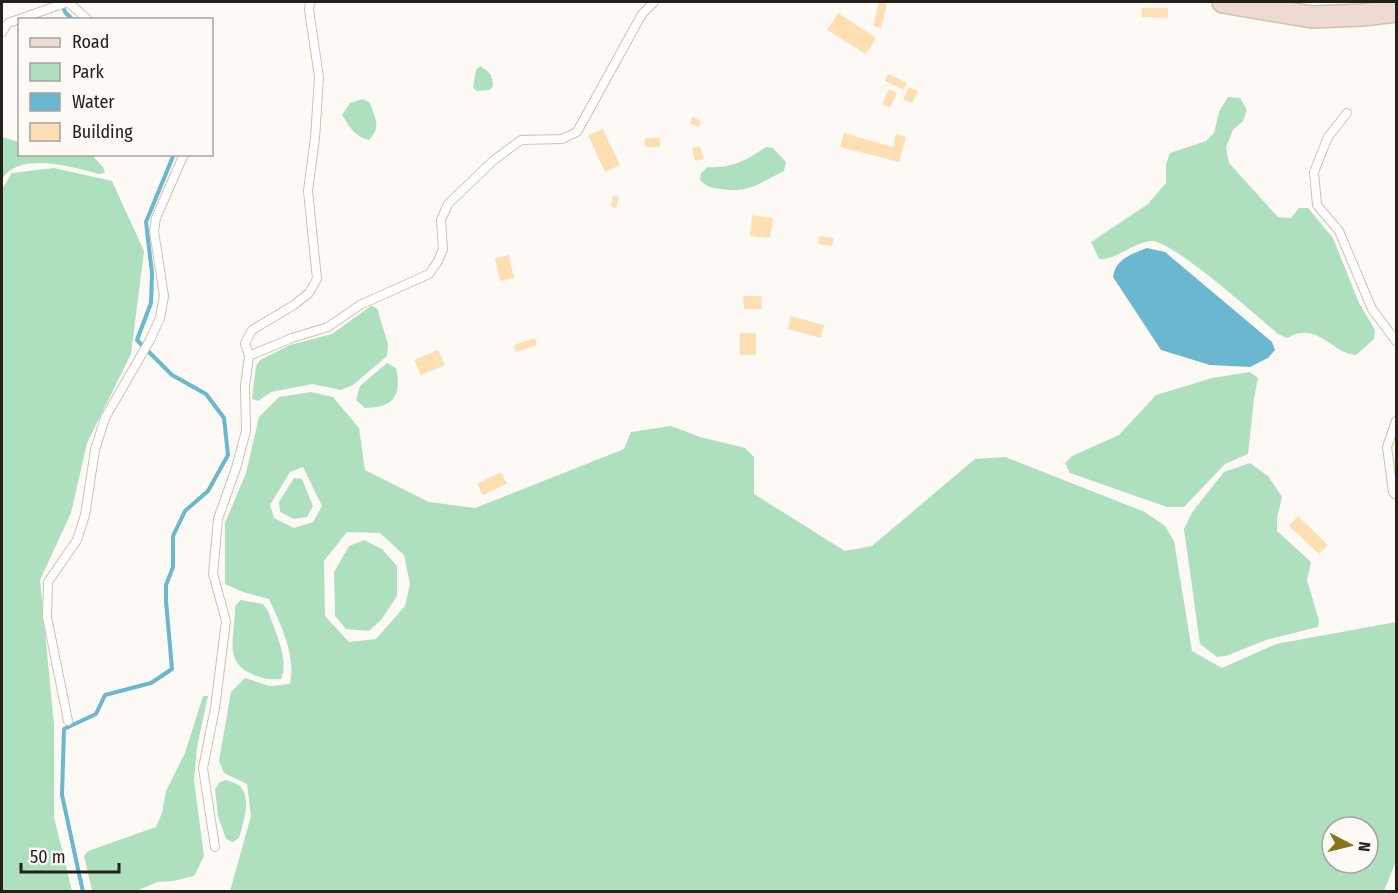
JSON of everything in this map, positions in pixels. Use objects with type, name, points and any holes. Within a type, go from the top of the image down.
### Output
[{"type":"main road","points":[[1223,2],[1312,17],[1396,11]]},
{"type":"lane","points":[[21,18],[68,2],[86,18]]},
{"type":"lane","points":[[215,847],[203,768],[215,708],[226,621],[213,574],[218,519],[246,431],[244,386],[249,356],[245,343],[252,330],[294,304],[309,292],[317,279],[308,191],[315,138],[319,77],[309,10],[310,2]]},
{"type":"lane","points":[[249,356],[292,338],[328,327],[360,305],[429,274],[443,249],[441,220],[448,204],[494,160],[521,140],[562,139],[577,132],[642,14],[654,2]]},
{"type":"lane","points":[[2,32],[8,23],[18,19]]},
{"type":"lane","points":[[1347,113],[1328,137],[1314,172],[1317,205],[1339,231],[1372,309],[1396,341]]},
{"type":"lane","points":[[68,721],[47,617],[48,582],[77,540],[85,515],[94,450],[105,418],[150,340],[160,318],[164,296],[154,231],[156,218],[183,156]]},
{"type":"lane","points":[[1396,421],[1387,447],[1393,492],[1396,495]]},
{"type":"green space","points":[[480,66],[491,76],[493,86],[490,90],[477,91],[473,88],[476,70]]},
{"type":"green space","points":[[1228,97],[1240,98],[1247,110],[1243,121],[1233,130],[1226,147],[1229,163],[1278,217],[1291,218],[1299,208],[1308,208],[1333,238],[1359,303],[1375,330],[1374,339],[1356,355],[1342,351],[1322,338],[1309,333],[1287,338],[1278,334],[1195,265],[1161,244],[1151,241],[1144,242],[1112,257],[1099,259],[1091,242],[1148,204],[1166,183],[1166,164],[1170,153],[1206,141],[1214,133],[1219,112]]},
{"type":"green space","points":[[363,99],[370,103],[376,122],[375,131],[369,140],[356,134],[342,115],[350,103]]},
{"type":"green space","points":[[2,137],[18,142],[18,156],[93,156],[103,167],[105,173],[99,174],[47,163],[33,163],[10,170],[2,179]]},
{"type":"green space","points":[[766,147],[773,148],[786,162],[784,171],[754,186],[739,190],[712,188],[700,180],[701,173],[708,167],[725,167],[739,163]]},
{"type":"green space","points":[[54,168],[112,181],[144,251],[131,354],[87,443],[71,513],[40,580],[54,725],[54,817],[72,891],[2,891],[2,189],[12,173]]},
{"type":"green space","points":[[371,306],[377,308],[388,344],[387,356],[353,385],[341,390],[312,384],[271,392],[258,401],[252,399],[256,366],[260,360],[290,345],[332,334]]},
{"type":"green space","points":[[387,363],[396,368],[398,377],[394,398],[383,406],[365,408],[356,400],[360,386]]},
{"type":"green space","points":[[1250,372],[1258,378],[1248,454],[1225,464],[1184,507],[1167,507],[1070,473],[1065,463],[1072,456],[1119,435],[1156,395],[1212,378]]},
{"type":"green space","points":[[311,392],[333,397],[359,428],[365,470],[429,502],[475,508],[624,449],[631,432],[671,426],[700,437],[745,448],[754,457],[754,494],[845,551],[872,546],[975,459],[1005,457],[1145,512],[1165,526],[1174,541],[1192,651],[1222,668],[1276,644],[1396,622],[1396,861],[1384,891],[230,891],[251,816],[247,784],[224,773],[219,761],[231,692],[245,678],[270,686],[290,684],[291,673],[286,640],[269,599],[225,584],[225,523],[246,473],[259,417],[279,397]],"holes":[[[303,467],[322,506],[313,522],[294,528],[274,518],[270,505],[290,472]],[[347,532],[380,533],[404,555],[410,584],[405,606],[376,639],[349,642],[325,616],[324,561]]]},
{"type":"green space","points":[[1250,463],[1268,476],[1282,497],[1277,518],[1277,531],[1311,562],[1307,580],[1319,621],[1318,627],[1266,640],[1226,656],[1217,657],[1200,644],[1184,529],[1193,511],[1224,472]]},
{"type":"green space","points":[[294,478],[302,479],[313,506],[307,517],[294,519],[280,512],[279,502]]},
{"type":"green space","points":[[364,540],[382,549],[397,566],[397,596],[381,620],[369,631],[346,629],[335,616],[334,572],[349,546]]},
{"type":"green space","points":[[241,600],[263,604],[268,611],[284,663],[281,679],[258,676],[237,663],[233,637],[235,606]]},
{"type":"green space","points":[[203,696],[208,696],[197,747],[194,781],[204,856],[194,876],[157,882],[137,891],[92,891],[84,856],[88,851],[156,827],[162,813],[166,791],[185,753]]},
{"type":"green space","points":[[226,780],[240,786],[244,791],[246,804],[239,838],[233,842],[226,839],[218,816],[215,789],[220,782]]},
{"type":"water","points":[[1147,248],[1165,252],[1272,342],[1275,350],[1268,358],[1250,367],[1210,365],[1161,350],[1113,277],[1121,261]]},
{"type":"building","points":[[879,2],[887,4],[881,28],[873,26]]},
{"type":"building","points":[[1142,8],[1168,8],[1168,18],[1142,17]]},
{"type":"building","points":[[838,13],[876,38],[866,54],[827,30]]},
{"type":"building","points":[[888,74],[907,83],[904,90],[885,81]]},
{"type":"building","points":[[909,87],[918,91],[912,103],[903,99]]},
{"type":"building","points":[[889,89],[897,93],[890,108],[882,104]]},
{"type":"building","points":[[692,117],[701,121],[698,127],[690,123]]},
{"type":"building","points":[[603,129],[620,165],[605,172],[588,135]]},
{"type":"building","points":[[844,133],[893,147],[896,134],[906,137],[899,162],[840,147]]},
{"type":"building","points":[[645,138],[660,138],[660,147],[645,147]]},
{"type":"building","points":[[700,146],[704,159],[695,161],[692,148]]},
{"type":"building","points":[[613,196],[619,197],[616,208],[611,207]]},
{"type":"building","points":[[752,215],[773,218],[770,238],[750,236]]},
{"type":"building","points":[[819,236],[834,238],[832,246],[818,244]]},
{"type":"building","points":[[509,255],[514,278],[500,281],[495,258]]},
{"type":"building","points":[[743,296],[761,296],[762,309],[744,309]]},
{"type":"building","points":[[791,316],[824,325],[821,338],[788,329]]},
{"type":"building","points":[[740,333],[756,333],[756,355],[740,355]]},
{"type":"building","points":[[535,338],[537,345],[516,352],[514,345]]},
{"type":"building","points":[[438,350],[445,365],[421,375],[414,360]]},
{"type":"building","points":[[501,472],[507,484],[483,495],[477,484]]},
{"type":"building","points":[[1298,516],[1328,545],[1319,554],[1289,526]]},
{"type":"waterway","points":[[62,3],[65,12],[71,18]]},
{"type":"waterway","points":[[83,892],[62,795],[64,729],[96,714],[105,695],[151,683],[172,669],[166,585],[173,567],[173,536],[185,511],[208,491],[228,455],[224,418],[206,394],[172,375],[137,340],[151,303],[152,273],[146,222],[173,156]]}]
